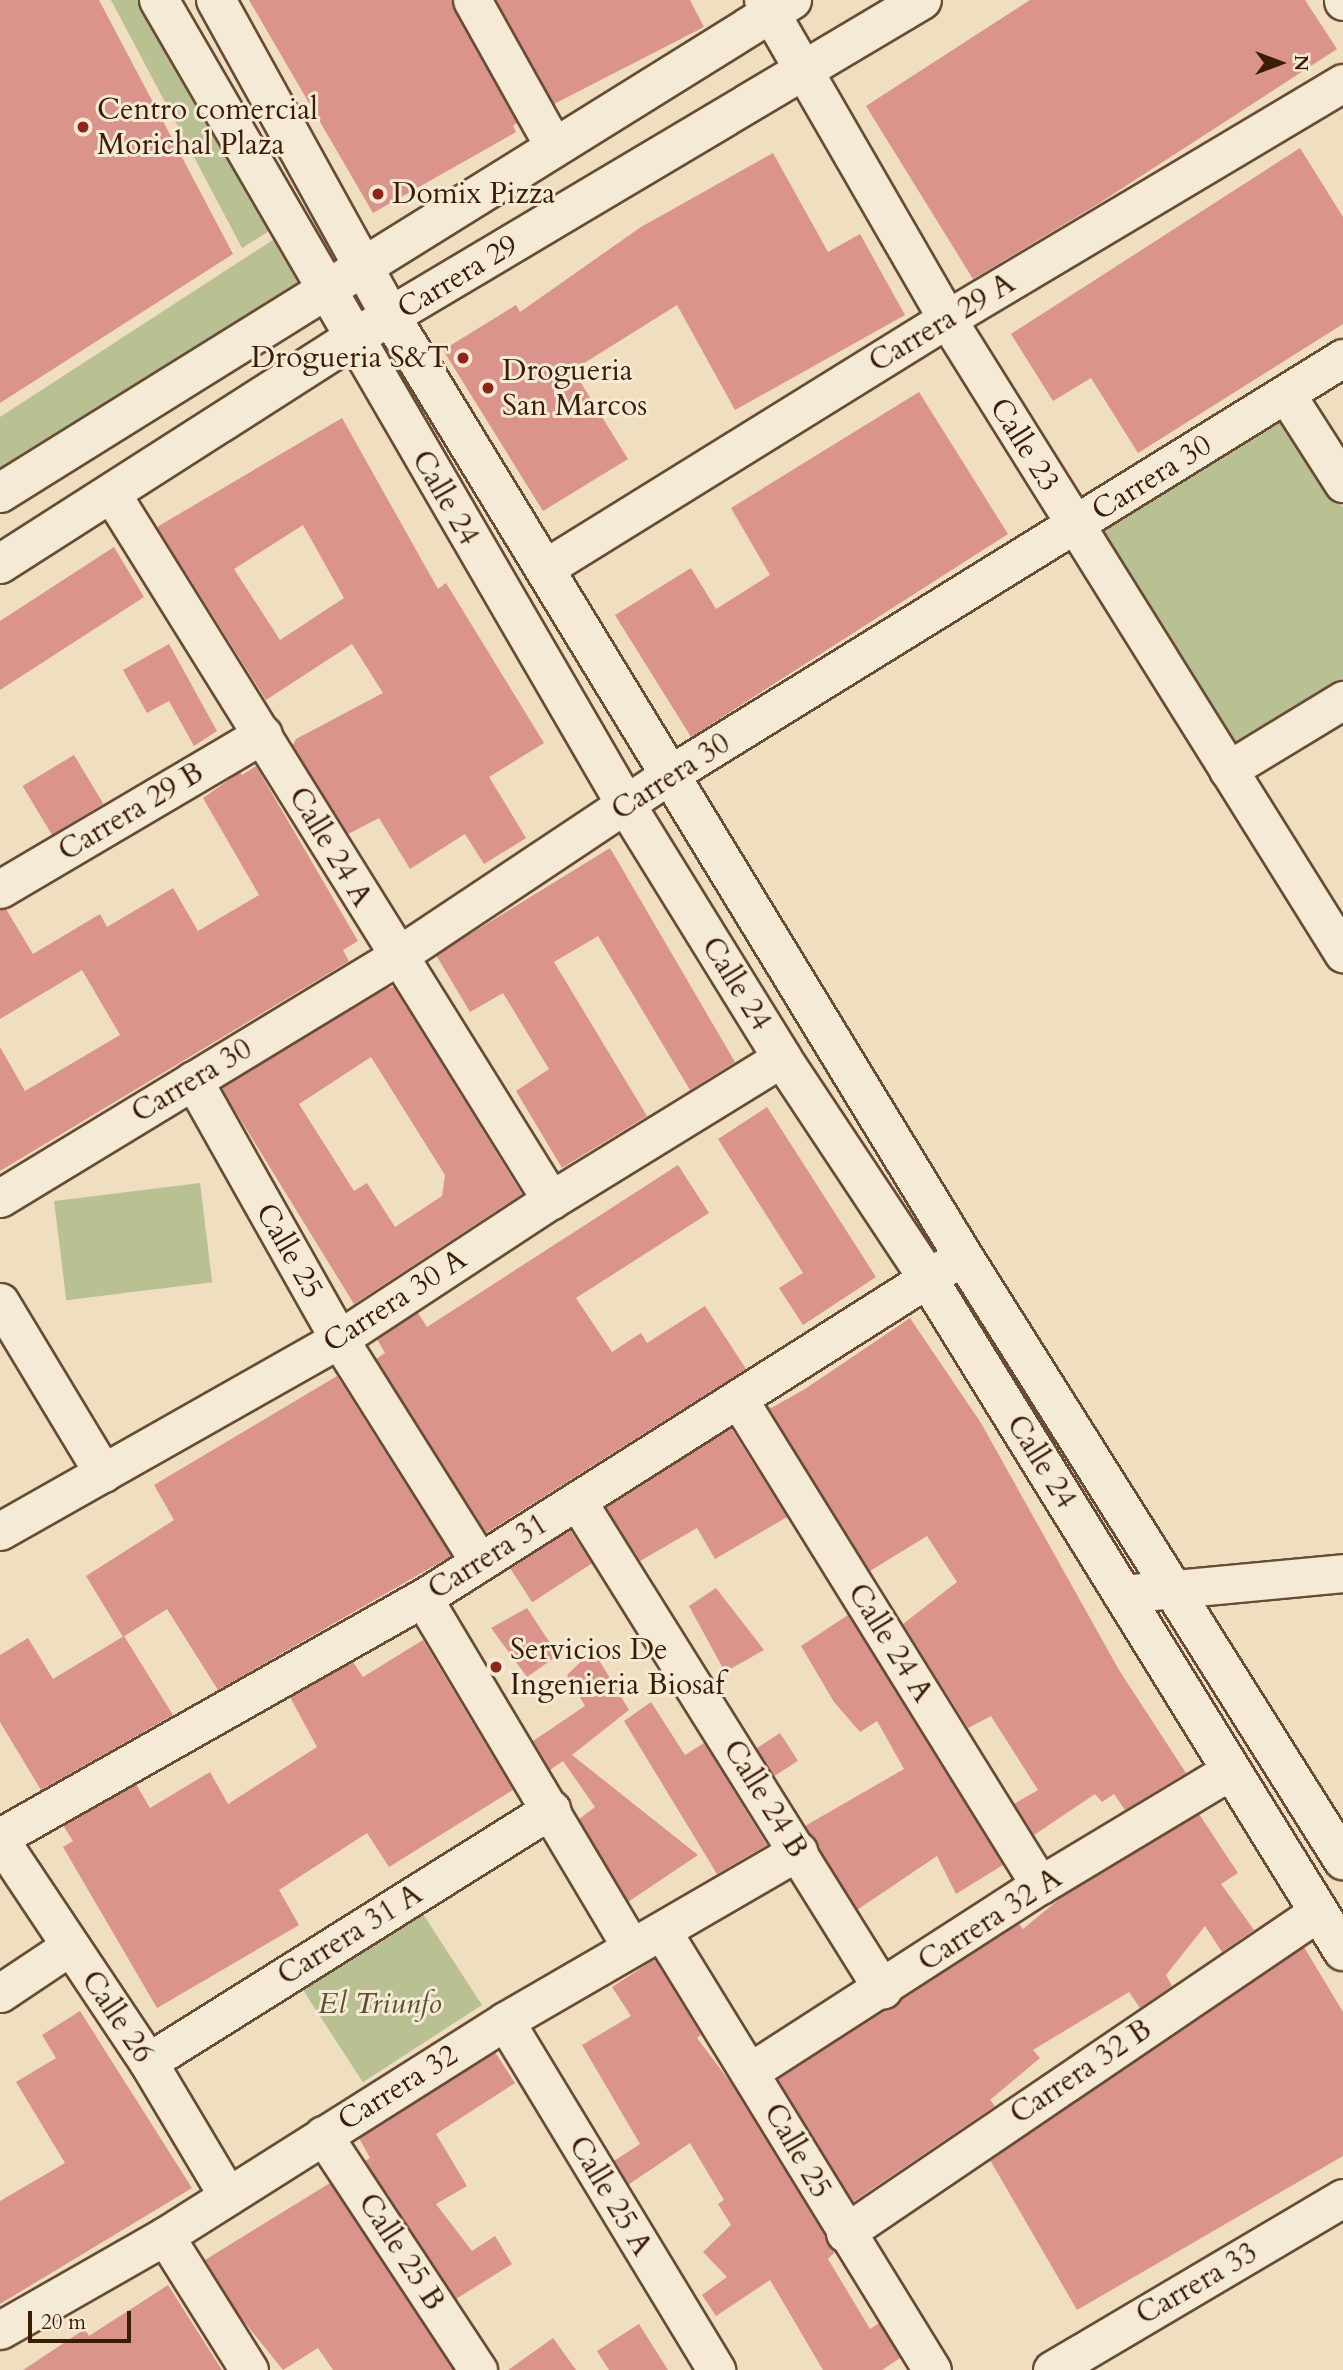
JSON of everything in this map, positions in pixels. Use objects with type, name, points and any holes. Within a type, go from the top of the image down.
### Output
[{"type":"street","name":"Calle 24","points":[[159,0],[352,339],[626,805],[782,1058],[928,1279],[1343,1951]]},
{"type":"street","name":"Calle 24","points":[[216,0],[391,317],[672,774],[962,1256],[1343,1860]]},
{"type":"street","points":[[472,0],[553,145]]},
{"type":"street","name":"Carrera 29","points":[[0,564],[352,339],[802,74],[922,0]]},
{"type":"street","name":"Carrera 29","points":[[0,493],[327,292],[775,4]]},
{"type":"street","name":"Calle 23","points":[[775,4],[802,74],[947,319],[1074,527],[1343,953]]},
{"type":"street","name":"Carrera 29 A","points":[[545,568],[947,319],[1343,83]]},
{"type":"street","name":"Carrera 30","points":[[0,1198],[396,957],[672,774],[1343,358]]},
{"type":"street","points":[[1286,394],[1343,483]]},
{"type":"street","name":"Calle 24 A","points":[[111,493],[263,734],[396,957],[551,1200]]},
{"type":"street","points":[[1228,769],[1343,700]]},
{"type":"street","name":"Carrera 29 B","points":[[0,889],[263,734]]},
{"type":"street","name":"Carrera 30 A","points":[[0,1531],[339,1339],[551,1200],[782,1058]]},
{"type":"street","name":"Calle 25","points":[[192,1080],[339,1339],[479,1561]]},
{"type":"street","name":"Carrera 31","points":[[0,1838],[423,1598],[739,1400],[962,1256]]},
{"type":"street","points":[[0,1301],[103,1473]]},
{"type":"street","name":"Calle 24 A","points":[[739,1400],[1040,1885]]},
{"type":"street","name":"Calle 24 B","points":[[578,1502],[883,1990]]},
{"type":"street","points":[[1122,1594],[1171,1587],[1343,1573]]},
{"type":"street","name":"Calle 25","points":[[423,1598],[551,1809],[647,1939],[751,2071],[845,2233],[932,2370]]},
{"type":"street","name":"Carrera 32 A","points":[[751,2071],[883,1990],[1040,1885],[1230,1771]]},
{"type":"street","name":"Carrera 31 A","points":[[148,2062],[551,1809]]},
{"type":"street","name":"Calle 26","points":[[0,1838],[69,1947],[148,2062],[228,2196]]},
{"type":"street","name":"Carrera 32","points":[[0,2330],[165,2236],[505,2021],[798,1851]]},
{"type":"street","name":"Carrera 32 B","points":[[845,2233],[1318,1912]]},
{"type":"street","points":[[0,1993],[69,1947]]},
{"type":"street","name":"Calle 25 A","points":[[505,2021],[716,2370]]},
{"type":"street","name":"Calle 25 B","points":[[323,2135],[478,2370]]},
{"type":"street","name":"Carrera 33","points":[[1052,2370],[1343,2198]]},
{"type":"street","points":[[165,2236],[249,2370]]},
{"type":"green space","points":[[111,0],[150,0],[274,228],[242,248]]},
{"type":"green space","points":[[282,234],[307,287],[0,481],[0,417]]},
{"type":"green space","points":[[1283,411],[1343,508],[1343,684],[1234,746],[1096,537],[1099,526]]},
{"type":"green space","points":[[200,1183],[212,1282],[66,1300],[54,1201]]},
{"type":"green space","name":"El Triunfo","points":[[421,1911],[482,2005],[363,2082],[302,1988]]},
{"type":"building","name":"Centro comercial Morichal Plaza","points":[[0,0],[99,0],[233,254],[0,403]]},
{"type":"building","points":[[249,0],[451,0],[517,123],[513,126],[516,132],[373,213]]},
{"type":"building","points":[[496,0],[690,0],[704,27],[554,104]]},
{"type":"building","points":[[1030,0],[1305,0],[1337,49],[1098,204],[973,279],[866,106]]},
{"type":"building","points":[[1300,148],[1343,217],[1343,324],[1138,453],[1091,378],[1053,401],[1011,334]]},
{"type":"building","points":[[773,153],[828,252],[860,234],[905,315],[735,410],[677,305],[573,370],[628,459],[543,511],[443,350],[516,305],[520,312],[641,227]]},
{"type":"building","points":[[919,392],[1008,534],[691,737],[615,615],[691,568],[716,609],[770,575],[731,508]]},
{"type":"building","points":[[342,418],[438,589],[446,583],[544,743],[489,777],[526,838],[484,864],[465,834],[410,869],[379,818],[348,834],[293,745],[296,739],[383,693],[352,644],[266,700],[157,527]],"holes":[[[303,525],[344,598],[280,640],[234,569]]]},
{"type":"building","points":[[114,547],[144,597],[0,690],[0,621]]},
{"type":"building","points":[[169,644],[217,731],[194,746],[169,701],[147,713],[123,670]]},
{"type":"building","points":[[74,755],[103,804],[52,835],[23,786]]},
{"type":"building","points":[[256,766],[358,941],[343,950],[349,961],[0,1171],[0,1047],[25,1091],[120,1035],[82,970],[0,1019],[0,910],[6,909],[33,954],[100,914],[107,927],[173,888],[198,931],[259,895],[203,798],[240,772],[242,775]]},
{"type":"building","points":[[610,848],[735,1062],[690,1090],[598,936],[554,962],[647,1116],[562,1168],[516,1091],[549,1069],[503,993],[470,1012],[436,955]]},
{"type":"building","points":[[394,987],[522,1194],[354,1304],[221,1088],[386,988]],"holes":[[[371,1057],[445,1175],[442,1196],[395,1227],[367,1183],[354,1191],[299,1104]]]},
{"type":"building","points":[[767,1107],[876,1277],[803,1325],[779,1288],[803,1273],[718,1139]]},
{"type":"building","points":[[678,1165],[709,1213],[576,1298],[612,1352],[641,1333],[647,1343],[705,1306],[746,1369],[486,1533],[376,1359],[385,1353],[377,1339],[418,1313],[427,1327]]},
{"type":"building","points":[[910,1318],[981,1423],[1119,1670],[1186,1773],[1125,1810],[1114,1794],[1102,1802],[1095,1794],[1034,1835],[1014,1804],[1038,1790],[991,1716],[968,1728],[903,1624],[957,1582],[927,1536],[870,1571],[767,1405],[771,1408],[805,1389]]},
{"type":"building","points":[[337,1376],[451,1556],[218,1690],[167,1609],[123,1637],[86,1576],[174,1520],[154,1485]]},
{"type":"building","points":[[731,1428],[787,1517],[715,1559],[697,1528],[640,1561],[606,1507]]},
{"type":"building","points":[[570,1530],[592,1564],[532,1602],[510,1569]]},
{"type":"building","points":[[716,1588],[764,1650],[725,1672],[689,1606]]},
{"type":"building","points":[[527,1608],[558,1655],[527,1677],[491,1628]]},
{"type":"building","points":[[848,1615],[1003,1865],[956,1894],[937,1856],[857,1910],[805,1826],[904,1769],[877,1721],[860,1732],[834,1702],[801,1646]]},
{"type":"building","points":[[124,1636],[173,1715],[41,1790],[0,1722],[0,1655],[28,1638],[53,1679]]},
{"type":"building","points":[[423,1640],[513,1790],[389,1867],[367,1833],[279,1890],[299,1925],[157,2008],[63,1847],[73,1841],[63,1825],[136,1784],[150,1808],[210,1772],[228,1804],[317,1747],[290,1697],[353,1662],[363,1677]]},
{"type":"building","points":[[593,1650],[629,1710],[572,1755],[698,1855],[628,1902],[579,1819],[595,1807],[563,1761],[550,1770],[533,1741],[585,1706],[567,1675]]},
{"type":"building","points":[[651,1702],[685,1755],[704,1743],[767,1845],[717,1874],[624,1721]]},
{"type":"building","points":[[780,1733],[798,1761],[774,1776],[757,1748]]},
{"type":"building","points":[[1199,1814],[1238,1873],[1221,1884],[1254,1930],[1222,1952],[1205,1926],[1166,1975],[1172,1986],[1140,2008],[1129,1992],[1033,2050],[1040,2058],[990,2100],[995,2106],[853,2202],[778,2079],[1019,1924],[1023,1929],[1064,1895]]},
{"type":"building","points":[[1304,1947],[1343,2012],[1343,2156],[1077,2310],[990,2160]]},
{"type":"building","points":[[655,1959],[701,2035],[697,2038],[731,2083],[835,2252],[828,2259],[870,2329],[879,2323],[900,2358],[882,2370],[823,2370],[770,2280],[716,2316],[702,2295],[727,2277],[703,2252],[731,2225],[718,2204],[724,2200],[690,2143],[628,2185],[614,2161],[640,2144],[582,2045],[631,2016],[612,1987]]},
{"type":"building","points":[[80,2011],[192,2188],[0,2304],[0,2201],[65,2163],[16,2082],[56,2058],[42,2035]]},
{"type":"building","points":[[495,2052],[515,2083],[436,2134],[467,2186],[436,2204],[472,2251],[495,2236],[512,2264],[456,2299],[365,2161],[370,2158],[359,2138]]},
{"type":"building","points":[[330,2183],[453,2370],[333,2370],[318,2348],[283,2370],[241,2318],[205,2260]]},
{"type":"building","points":[[168,2285],[222,2370],[23,2370],[85,2329],[89,2336]]},
{"type":"building","points":[[639,2324],[668,2370],[609,2370],[597,2351]]},
{"type":"building","points":[[553,2338],[576,2370],[508,2370]]},
{"type":"place","name":"Centro comercial Morichal Plaza","points":[[83,127]]},
{"type":"place","name":"Domix Pizza","points":[[378,194]]},
{"type":"place","name":"Drogueria S&T","points":[[463,358]]},
{"type":"place","name":"Drogueria San Marcos","points":[[488,388]]},
{"type":"place","name":"Servicios De Ingenieria Biosaf","points":[[496,1667]]}]
